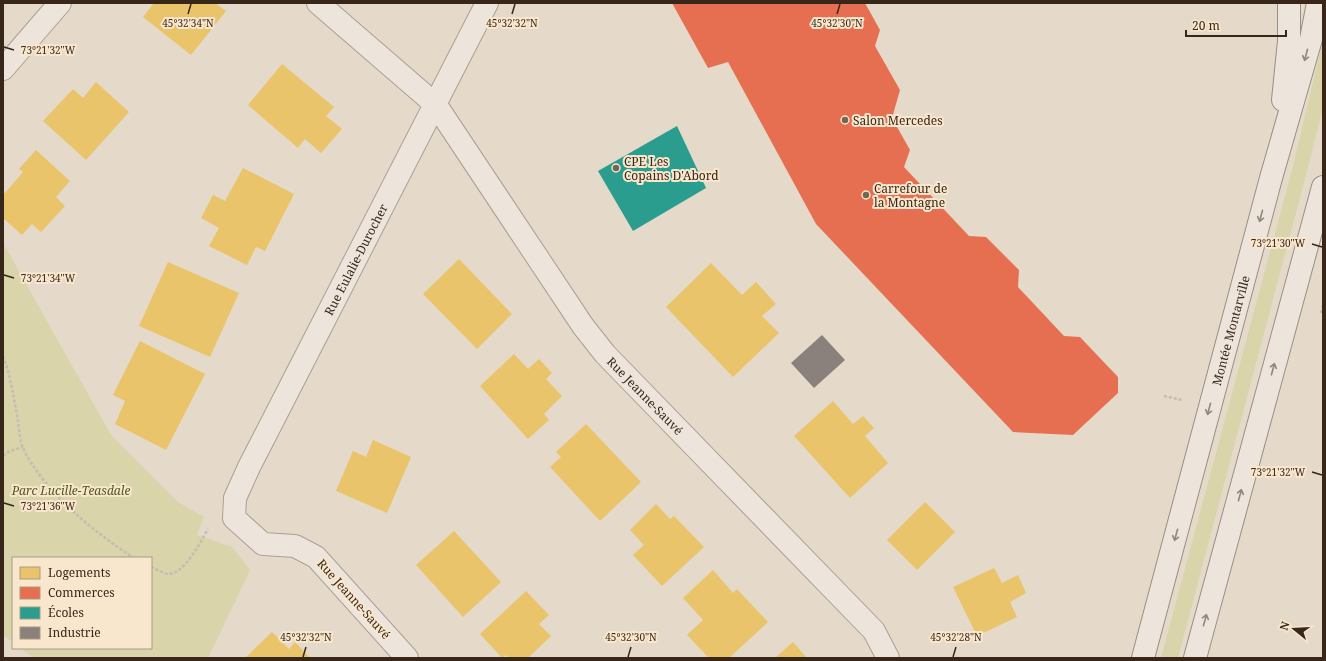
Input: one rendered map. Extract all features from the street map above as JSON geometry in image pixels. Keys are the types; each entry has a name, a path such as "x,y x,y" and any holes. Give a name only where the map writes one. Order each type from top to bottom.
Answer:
{"street":[{"path":"3,69 60,3"},
{"name":"Rue Jeanne-Sauvé","path":"318,3 436,105 583,326 605,354 874,631 888,658"},
{"name":"Rue Eulalie-Durocher","path":"234,518 235,498 249,468 487,3"},
{"path":"1271,178 1285,85 1289,42 1289,3"},
{"name":"Montée Montarville","path":"1143,658 1271,178 1299,81 1318,3"},
{"path":"1195,658 1323,188"},
{"name":"Rue Jeanne-Sauvé","path":"234,518 263,544 295,546 316,557 407,658"}],"path":[{"path":"3,356 8,370 23,447 44,482 86,523 110,543 132,557"},
{"path":"1164,396 1186,401"},
{"path":"3,456 10,451 23,447"},
{"path":"152,567 169,574 179,571 187,562 208,528 234,518"}],"green space":[{"path":"1323,40 1323,108 1310,160 1178,658 1161,658 1293,166"},
{"name":"Parc Lucille-Teasdale","path":"3,243 111,435 178,502 204,517 197,535 232,547 250,570 208,658 34,658 21,649 152,649 152,557 12,557 12,641 3,635"}],"building: Logements":[{"path":"154,3 215,3 226,11 191,55 143,17"},
{"path":"282,64 334,107 326,116 342,129 321,153 305,139 298,148 248,105"},
{"path":"96,82 129,112 86,160 43,121 73,89 83,98"},
{"path":"36,150 70,181 56,197 65,206 41,232 32,224 22,235 3,218 3,191 5,193 23,172 19,169"},
{"path":"243,168 294,194 265,251 256,247 247,265 209,246 219,228 201,218 213,195 225,201"},
{"path":"459,259 512,314 477,349 423,294"},
{"path":"168,262 239,293 210,357 139,326"},
{"path":"711,263 742,295 756,282 776,304 762,316 779,333 733,377 666,307"},
{"path":"140,341 205,374 166,450 115,424 125,401 113,395"},
{"path":"514,354 528,369 539,359 552,373 546,379 562,396 544,414 549,420 528,439 480,386"},
{"path":"833,401 853,424 863,416 874,428 865,436 888,463 850,498 794,436"},
{"path":"586,424 641,482 600,521 550,467 561,457 556,452"},
{"path":"373,440 411,457 387,513 336,491 353,451 366,457"},
{"path":"925,502 955,532 917,570 887,540"},
{"path":"656,504 670,519 674,516 704,547 662,586 633,555 644,545 630,530"},
{"path":"454,531 501,582 463,617 416,565"},
{"path":"994,568 1002,583 1018,575 1026,593 1010,602 1017,617 977,636 953,587"},
{"path":"713,570 733,593 737,589 768,622 729,658 709,658 687,635 703,620 683,598"},
{"path":"526,591 549,615 539,624 551,636 528,658 509,658 506,655 502,658 480,634"},
{"path":"272,632 289,649 295,642 310,658 245,658"},
{"path":"793,642 807,658 775,658"}],"building: Commerces":[{"name":"Carrefour de la Montagne","path":"672,3 865,3 880,30 875,46 900,90 892,118 910,150 904,167 969,236 986,237 1019,270 1018,287 1064,336 1080,337 1118,377 1118,393 1073,435 1013,432 816,224 728,62 708,68"}],"building: Écoles":[{"path":"677,126 706,188 633,231 598,171"}],"building: Industrie":[{"path":"822,335 845,360 814,388 791,363"}],"place":[{"name":"Salon Mercedes","path":"845,120"},
{"name":"CPE Les Copains D'Abord","path":"616,168"},
{"name":"Carrefour de la Montagne","path":"866,195"}]}
